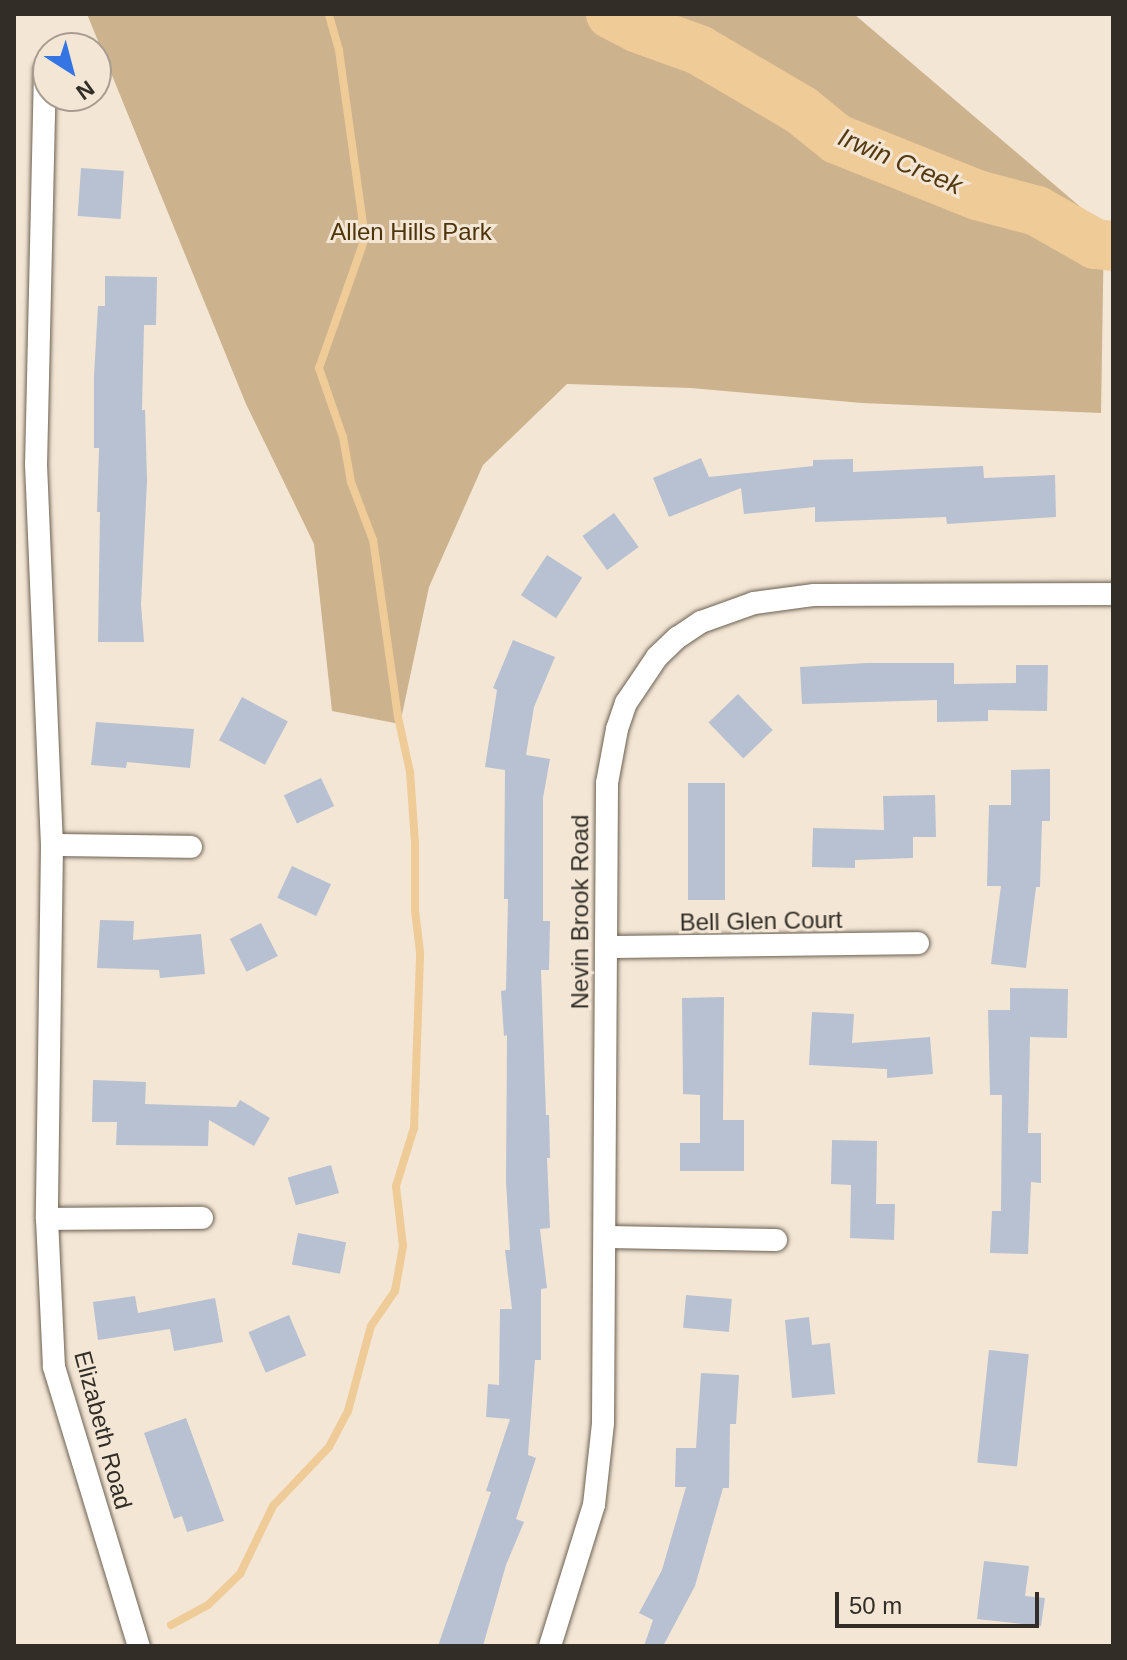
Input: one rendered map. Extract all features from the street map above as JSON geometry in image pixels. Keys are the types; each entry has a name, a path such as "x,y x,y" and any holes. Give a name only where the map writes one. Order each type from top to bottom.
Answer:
{"street":[{"name":"Elizabeth Road","path":"44,112 36,464 52,845 47,1219 54,1367 139,1646"},
{"name":"Nevin Brook Road","path":"550,1646 594,1505 603,1423 607,783 611,755 626,703 657,657 677,638 726,610 784,597 999,592 1113,594"},
{"path":"52,845 191,847"},
{"name":"Bell Glen Court","path":"606,947 918,943"},
{"path":"47,1219 202,1218"},
{"path":"605,1237 776,1240"}],"green space":[{"name":"Allen Hills Park","path":"87,14 854,14 1104,227 1101,413 862,403 691,388 567,384 483,465 429,587 400,724 332,711 314,544 246,404 112,75 112,32 94,32"}],"building":[{"path":"81,168 124,171 121,219 78,216"},
{"path":"105,276 157,277 156,325 144,325 142,410 145,410 147,481 141,605 144,642 98,642 100,512 97,512 99,448 94,448 94,376 98,306 105,306"},
{"path":"701,458 709,477 813,466 813,460 853,459 853,472 983,466 984,478 1055,475 1056,517 947,524 946,517 815,522 815,507 744,514 741,488 669,517 653,478"},
{"path":"614,513 639,547 607,570 582,536"},
{"path":"547,555 582,578 556,618 521,595"},
{"path":"513,640 555,657 534,707 526,755 550,759 543,798 543,921 550,921 549,970 541,970 546,1115 549,1115 550,1228 540,1229 547,1288 541,1289 541,1360 535,1360 528,1455 536,1458 516,1519 524,1522 506,1565 483,1646 438,1646 491,1492 486,1491 510,1419 486,1417 488,1384 499,1385 500,1309 512,1309 505,1250 510,1250 506,1181 507,1035 504,1036 501,991 506,990 508,899 504,899 505,770 485,767 497,690 493,688"},
{"path":"954,663 954,684 1016,683 1016,665 1048,665 1047,711 988,710 988,721 937,722 937,700 802,704 800,667"},
{"path":"738,694 773,730 743,758 709,722"},
{"path":"242,697 288,721 265,765 219,740"},
{"path":"96,722 194,729 190,768 127,762 126,768 91,765"},
{"path":"1050,769 1050,821 1042,821 1040,887 1036,887 1026,968 991,964 1001,886 987,886 989,805 1011,805 1011,770"},
{"path":"321,778 334,806 297,823 284,795"},
{"path":"688,783 725,783 725,900 688,900"},
{"path":"935,795 936,837 913,837 913,858 855,860 855,868 812,867 813,828 884,830 883,796"},
{"path":"292,866 331,884 316,916 277,898"},
{"path":"100,920 134,921 133,940 201,934 205,974 160,978 159,970 97,968"},
{"path":"261,923 278,956 247,972 230,939"},
{"path":"1010,988 1068,989 1067,1038 1030,1037 1028,1133 1041,1133 1041,1183 1031,1182 1028,1254 990,1253 992,1211 1001,1211 1002,1095 990,1095 988,1010 1010,1010"},
{"path":"724,997 723,1120 744,1120 744,1171 680,1171 680,1143 700,1143 700,1095 683,1094 682,998"},
{"path":"812,1012 854,1014 852,1043 930,1037 933,1074 887,1078 887,1069 809,1065"},
{"path":"93,1080 146,1082 145,1104 236,1107 240,1100 270,1118 254,1146 209,1120 208,1146 116,1145 117,1122 92,1122"},
{"path":"832,1140 877,1141 876,1204 895,1204 894,1240 850,1238 851,1185 831,1184"},
{"path":"331,1165 339,1193 296,1205 288,1177"},
{"path":"298,1233 346,1242 340,1274 292,1264"},
{"path":"686,1295 732,1299 729,1332 683,1328"},
{"path":"135,1296 138,1313 215,1298 223,1342 174,1351 170,1329 98,1340 93,1302"},
{"path":"289,1315 306,1356 266,1373 248,1332"},
{"path":"809,1317 812,1345 830,1343 835,1394 792,1398 785,1320"},
{"path":"989,1350 1029,1354 1017,1467 977,1462"},
{"path":"701,1373 739,1375 736,1424 730,1424 729,1488 723,1488 695,1586 663,1646 644,1646 653,1620 639,1613 662,1570 686,1487 675,1487 676,1448 696,1448"},
{"path":"186,1418 224,1521 187,1532 182,1516 174,1519 144,1433"},
{"path":"984,1561 1029,1566 1025,1596 1045,1598 1041,1626 977,1619"}],"waterway":[{"path":"171,1625 208,1605 240,1574 273,1506 329,1447 348,1411 371,1326 395,1291 403,1246 396,1186 414,1128 420,952 415,910 415,843 410,772 398,717 373,540 351,482 343,437 319,368 365,238 339,50 329,14"},
{"name":"Irwin Creek","path":"611,14 638,28 699,50 801,110 837,139 977,195 1037,211 1095,244 1113,246"}]}
